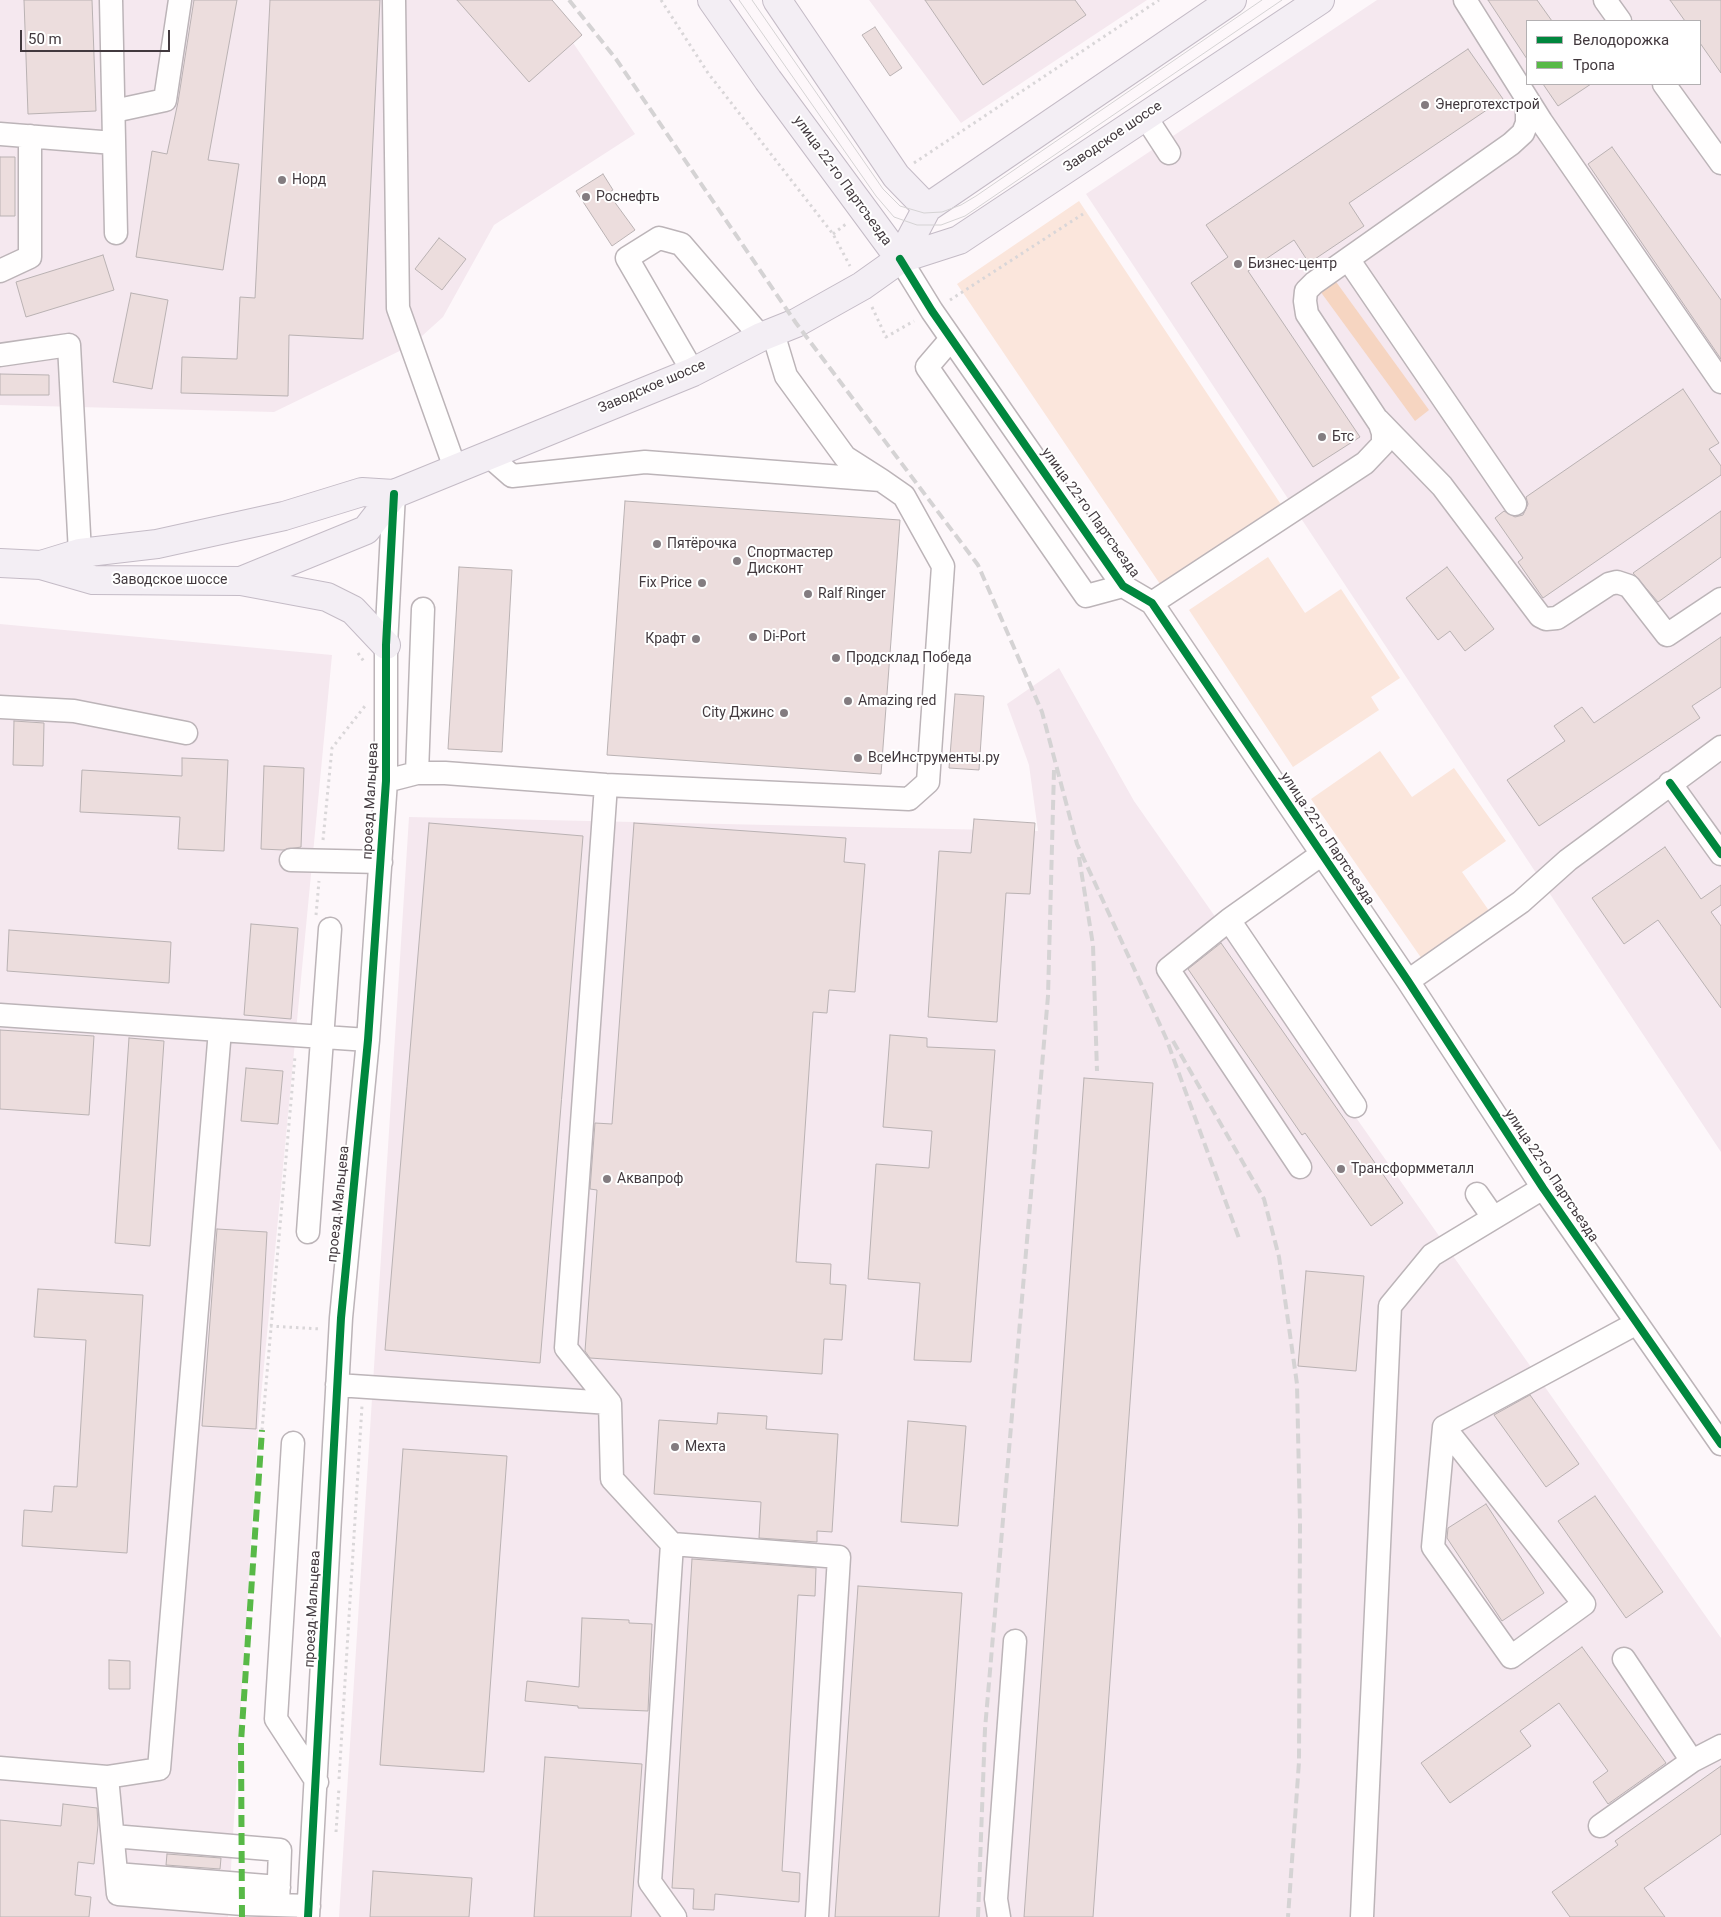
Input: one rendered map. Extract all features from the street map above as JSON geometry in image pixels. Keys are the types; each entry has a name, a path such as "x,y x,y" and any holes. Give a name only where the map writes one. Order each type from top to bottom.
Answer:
{"main road":[{"name":"улица 22-го Партсъезда","path":"712,0 768,80 900,259"},
{"path":"777,0 896,176 927,208"},
{"name":"Заводское шоссе","path":"900,259 927,208 1232,0"},
{"name":"Заводское шоссе","path":"41,565 80,553 176,540 284,516 362,492 394,494 693,372 796,322 862,286 900,259 958,240 1320,0"},
{"name":"Заводское шоссе","path":"0,563 41,565 93,580 241,581 366,530 394,494"},
{"path":"241,581 327,597 353,610 386,645"}],"street":[{"path":"111,0 116,233"},
{"path":"114,111 165,100 180,0"},
{"path":"394,0 398,308 454,468"},
{"path":"1465,0 1553,138 1721,382"},
{"path":"1605,0 1619,20"},
{"path":"1665,85 1721,163"},
{"path":"1527,99 1527,123 1523,133 1511,144 1314,283 1306,291 1307,314 1377,419 1442,486 1540,616 1546,619 1557,618 1610,584 1618,582 1629,586 1667,635 1721,598"},
{"path":"1145,116 1169,153"},
{"path":"1523,133 1540,132 1553,138"},
{"path":"0,134 114,143"},
{"path":"0,271 30,257 30,136"},
{"path":"386,781 417,773 606,785 909,799 928,782 943,566 904,496 845,457 786,376 767,335 681,244 659,238 627,258 693,372"},
{"name":"улица 22-го Партсъезда","path":"900,259 932,311 1123,586 1152,603 1408,981 1543,1188 1721,1444"},
{"path":"1348,259 1515,504"},
{"path":"952,338 927,367 944,392 1086,596 1123,586"},
{"path":"0,355 69,345 80,553"},
{"path":"1152,603 1365,463 1382,444 1383,433 1377,419"},
{"path":"488,455 512,476 645,462 881,480"},
{"name":"проезд Мальцева","path":"308,1912 317,1782 341,1318 368,1040 386,781 386,645 394,494"},
{"path":"417,773 423,609"},
{"path":"0,707 74,711 186,733"},
{"path":"1408,981 1521,902 1568,860 1721,747"},
{"path":"1670,783 1721,854"},
{"path":"606,785 566,1348 610,1404 612,1478 672,1544 839,1556 817,1917"},
{"path":"1300,1167 1168,969 1228,920 1322,854"},
{"path":"290,860 381,862"},
{"path":"1228,920 1356,1106"},
{"path":"308,1232 314,1036 330,928"},
{"path":"0,1015 368,1040"},
{"path":"0,1768 107,1777 159,1769 220,1030"},
{"path":"1362,1917 1390,1306 1432,1255 1543,1188"},
{"path":"1477,1194 1493,1217"},
{"path":"1444,1427 1637,1323"},
{"path":"337,1386 610,1404"},
{"path":"1444,1427 1584,1604 1511,1657 1433,1546 1444,1427"},
{"path":"292,1443 276,1719 317,1782"},
{"path":"672,1544 650,1882 675,1917"},
{"path":"999,1917 996,1899 1015,1641"},
{"path":"1624,1659 1692,1761"},
{"path":"1600,1826 1692,1761 1721,1746"},
{"path":"107,1777 118,1894 279,1896 308,1912"},
{"path":"113,1836 280,1850 279,1896"}],"path":[{"path":"661,0 708,73 833,234 862,286 886,337 932,311 1083,214"},
{"path":"922,158 1158,0"},
{"path":"262,1430 295,1052 314,1036"},
{"path":"270,1326 322,1329"},
{"path":"336,1838 363,1387"}],"shaded area":[{"name":"Норд","path":"0,0 544,0 635,134 494,225 443,317 412,345 274,412 0,405"},
{"path":"869,0 1147,0 961,123"},
{"path":"1377,0 1721,0 1721,1152 1086,194"},
{"path":"1079,201 1282,506 1160,584 957,284"},
{"path":"1334,279 1429,410 1415,421 1320,291"},
{"path":"1268,557 1305,613 1341,589 1400,678 1371,697 1379,710 1293,767 1189,610"},
{"path":"0,624 332,655 258,1428 228,1917 0,1917"},
{"path":"1059,668 1134,801 1721,1638 1721,1917 339,1917 409,817 1038,831 1029,765 1007,704"},
{"path":"1380,751 1412,797 1454,768 1506,841 1462,872 1492,915 1424,962 1311,799"}],"building":[{"path":"24,0 92,0 96,111 28,114"},
{"path":"194,0 237,0 208,160 239,164 223,270 136,257 152,151 167,154 178,102"},
{"name":"Норд","path":"270,0 380,0 363,339 289,335 288,396 181,393 182,357 237,359 240,297 255,298"},
{"path":"457,0 552,0 582,35 529,82"},
{"path":"925,0 1075,0 1086,15 983,85"},
{"path":"1488,0 1537,0 1551,20 1526,20 1526,57"},
{"path":"1670,0 1721,0 1721,73 1701,44 1701,20 1684,20"},
{"path":"875,27 902,68 890,76 862,35"},
{"name":"Бизнес-центр","path":"1468,49 1503,99 1349,203 1364,226 1309,263 1294,240 1248,271 1360,437 1313,467 1191,283 1228,257 1206,225"},
{"path":"1544,85 1590,85 1558,106"},
{"path":"1612,147 1721,300 1721,359 1588,164"},
{"path":"0,157 15,157 15,216 0,216"},
{"path":"603,174 613,190 608,193 635,230 612,246 576,191"},
{"path":"439,238 466,259 442,290 415,269"},
{"path":"103,255 114,290 26,317 16,282"},
{"path":"131,293 168,300 152,389 113,382"},
{"path":"0,374 49,375 49,395 0,395"},
{"path":"1683,389 1719,443 1709,449 1721,466 1721,475 1543,598 1518,562 1523,558 1495,518 1504,511 1515,517 1523,515 1528,504 1526,497"},
{"name":"Di-Port","path":"625,501 900,520 881,774 607,755"},
{"path":"1721,511 1721,557 1658,602 1633,573"},
{"path":"459,567 512,570 502,752 448,749"},
{"path":"1447,567 1494,629 1465,651 1450,631 1438,640 1406,598"},
{"path":"1721,637 1721,687 1692,706 1700,718 1539,826 1507,780 1565,741 1554,726 1582,707 1594,723"},
{"path":"955,694 984,696 979,770 949,768"},
{"path":"14,721 44,723 43,766 13,765"},
{"path":"182,758 228,760 224,851 178,849 180,817 80,812 82,770 182,776"},
{"path":"264,766 304,768 301,847 283,850 261,849"},
{"path":"974,819 1035,823 1030,894 1006,893 997,1022 928,1017 939,851 971,853"},
{"path":"429,823 583,836 540,1363 385,1350"},
{"path":"634,823 846,838 844,862 865,864 855,992 829,990 827,1013 813,1012 796,1262 831,1264 830,1284 846,1285 842,1340 824,1339 822,1374 590,1358 585,1351 597,1190 590,1189 595,1123 612,1124"},
{"path":"1665,847 1701,899 1721,885 1721,905 1711,912 1721,926 1721,1008 1658,920 1624,944 1592,898"},
{"path":"251,924 298,928 291,1019 244,1015"},
{"path":"9,930 171,942 169,983 7,971"},
{"path":"1221,943 1403,1203 1371,1226 1305,1133 1302,1135 1188,969"},
{"path":"0,1030 94,1036 89,1115 0,1109"},
{"path":"890,1035 927,1038 927,1047 995,1050 971,1362 914,1360 920,1283 868,1279 876,1164 929,1168 932,1131 883,1127"},
{"path":"129,1038 164,1041 150,1246 115,1243"},
{"path":"246,1068 283,1071 278,1124 241,1121"},
{"path":"1084,1078 1153,1083 1093,1917 1024,1917"},
{"path":"217,1229 267,1232 256,1429 202,1426"},
{"path":"1306,1271 1364,1276 1356,1371 1298,1366"},
{"path":"38,1289 143,1295 127,1553 22,1546 24,1510 52,1512 54,1486 77,1487 86,1340 34,1337"},
{"path":"1530,1395 1579,1464 1546,1487 1494,1415"},
{"path":"718,1413 767,1416 766,1429 838,1434 832,1532 817,1531 817,1542 759,1538 761,1502 654,1494 659,1420 717,1424"},
{"path":"908,1421 966,1426 958,1526 901,1522"},
{"path":"403,1449 507,1456 484,1772 380,1765"},
{"path":"1595,1496 1663,1592 1626,1618 1558,1521"},
{"path":"1486,1504 1544,1593 1502,1621 1447,1538 1448,1528"},
{"path":"692,1559 816,1568 815,1596 798,1595 782,1871 800,1873 799,1902 715,1894 714,1910 693,1909 694,1889 672,1888"},
{"path":"858,1586 962,1593 939,1917 835,1917"},
{"path":"582,1618 629,1620 629,1623 652,1624 648,1711 578,1708 578,1706 525,1701 527,1681 579,1687"},
{"path":"1582,1647 1666,1763 1608,1804 1593,1782 1608,1771 1559,1703 1520,1731 1531,1746 1450,1803 1421,1763"},
{"path":"109,1660 130,1661 130,1689 109,1689"},
{"path":"545,1757 642,1764 631,1917 534,1917"},
{"path":"1721,1766 1721,1834 1644,1888 1665,1917 1570,1917 1552,1892 1618,1845 1615,1841"},
{"path":"63,1804 97,1808 98,1825 94,1864 78,1862 75,1895 91,1897 89,1917 0,1917 0,1820 61,1826"},
{"path":"167,1854 221,1858 220,1869 166,1865"},
{"path":"373,1871 472,1878 469,1917 370,1917"}],"tram line":[{"path":"739,0 876,196 894,217 917,225 941,225 965,216 1282,0"},
{"path":"752,0 883,189 900,206 924,213 942,212 961,205 976,196 1262,0"}],"railway":[{"path":"569,0 616,59 796,323 978,565 1042,712 1077,844 1166,1038 1240,1241"},
{"path":"978,1917 985,1729 1048,996 1054,770"},
{"path":"1079,857 1093,945 1097,1071"},
{"path":"1173,1041 1264,1199 1279,1257 1297,1384 1300,1523 1299,1762 1288,1917"}],"marked path":[{"path":"242,1917 241,1742 262,1430"}],"cycle path":[{"path":"900,259 932,311 1123,586 1152,603 1408,981 1543,1188 1721,1444"},
{"path":"308,1917 341,1318 368,1040 386,781 386,645 394,494"},
{"path":"1670,783 1721,854"}],"place":[{"name":"Энерготехстрой","path":"1425,105"},
{"name":"Норд","path":"282,180"},
{"name":"Роснефть","path":"586,197"},
{"name":"Бизнес-центр","path":"1238,264"},
{"name":"Бтс","path":"1322,437"},
{"name":"Пятёрочка","path":"657,544"},
{"name":"Спортмастер Дисконт","path":"737,561"},
{"name":"Fix Price","path":"702,583"},
{"name":"Ralf Ringer","path":"808,594"},
{"name":"Di-Port","path":"753,637"},
{"name":"Крафт","path":"696,639"},
{"name":"Продсклад Победа","path":"836,658"},
{"name":"Amazing red","path":"848,701"},
{"name":"City Джинс","path":"784,713"},
{"name":"ВсеИнструменты.ру","path":"858,758"},
{"name":"Трансформметалл","path":"1341,1169"},
{"name":"Аквапроф","path":"607,1179"},
{"name":"Мехта","path":"675,1447"}]}
